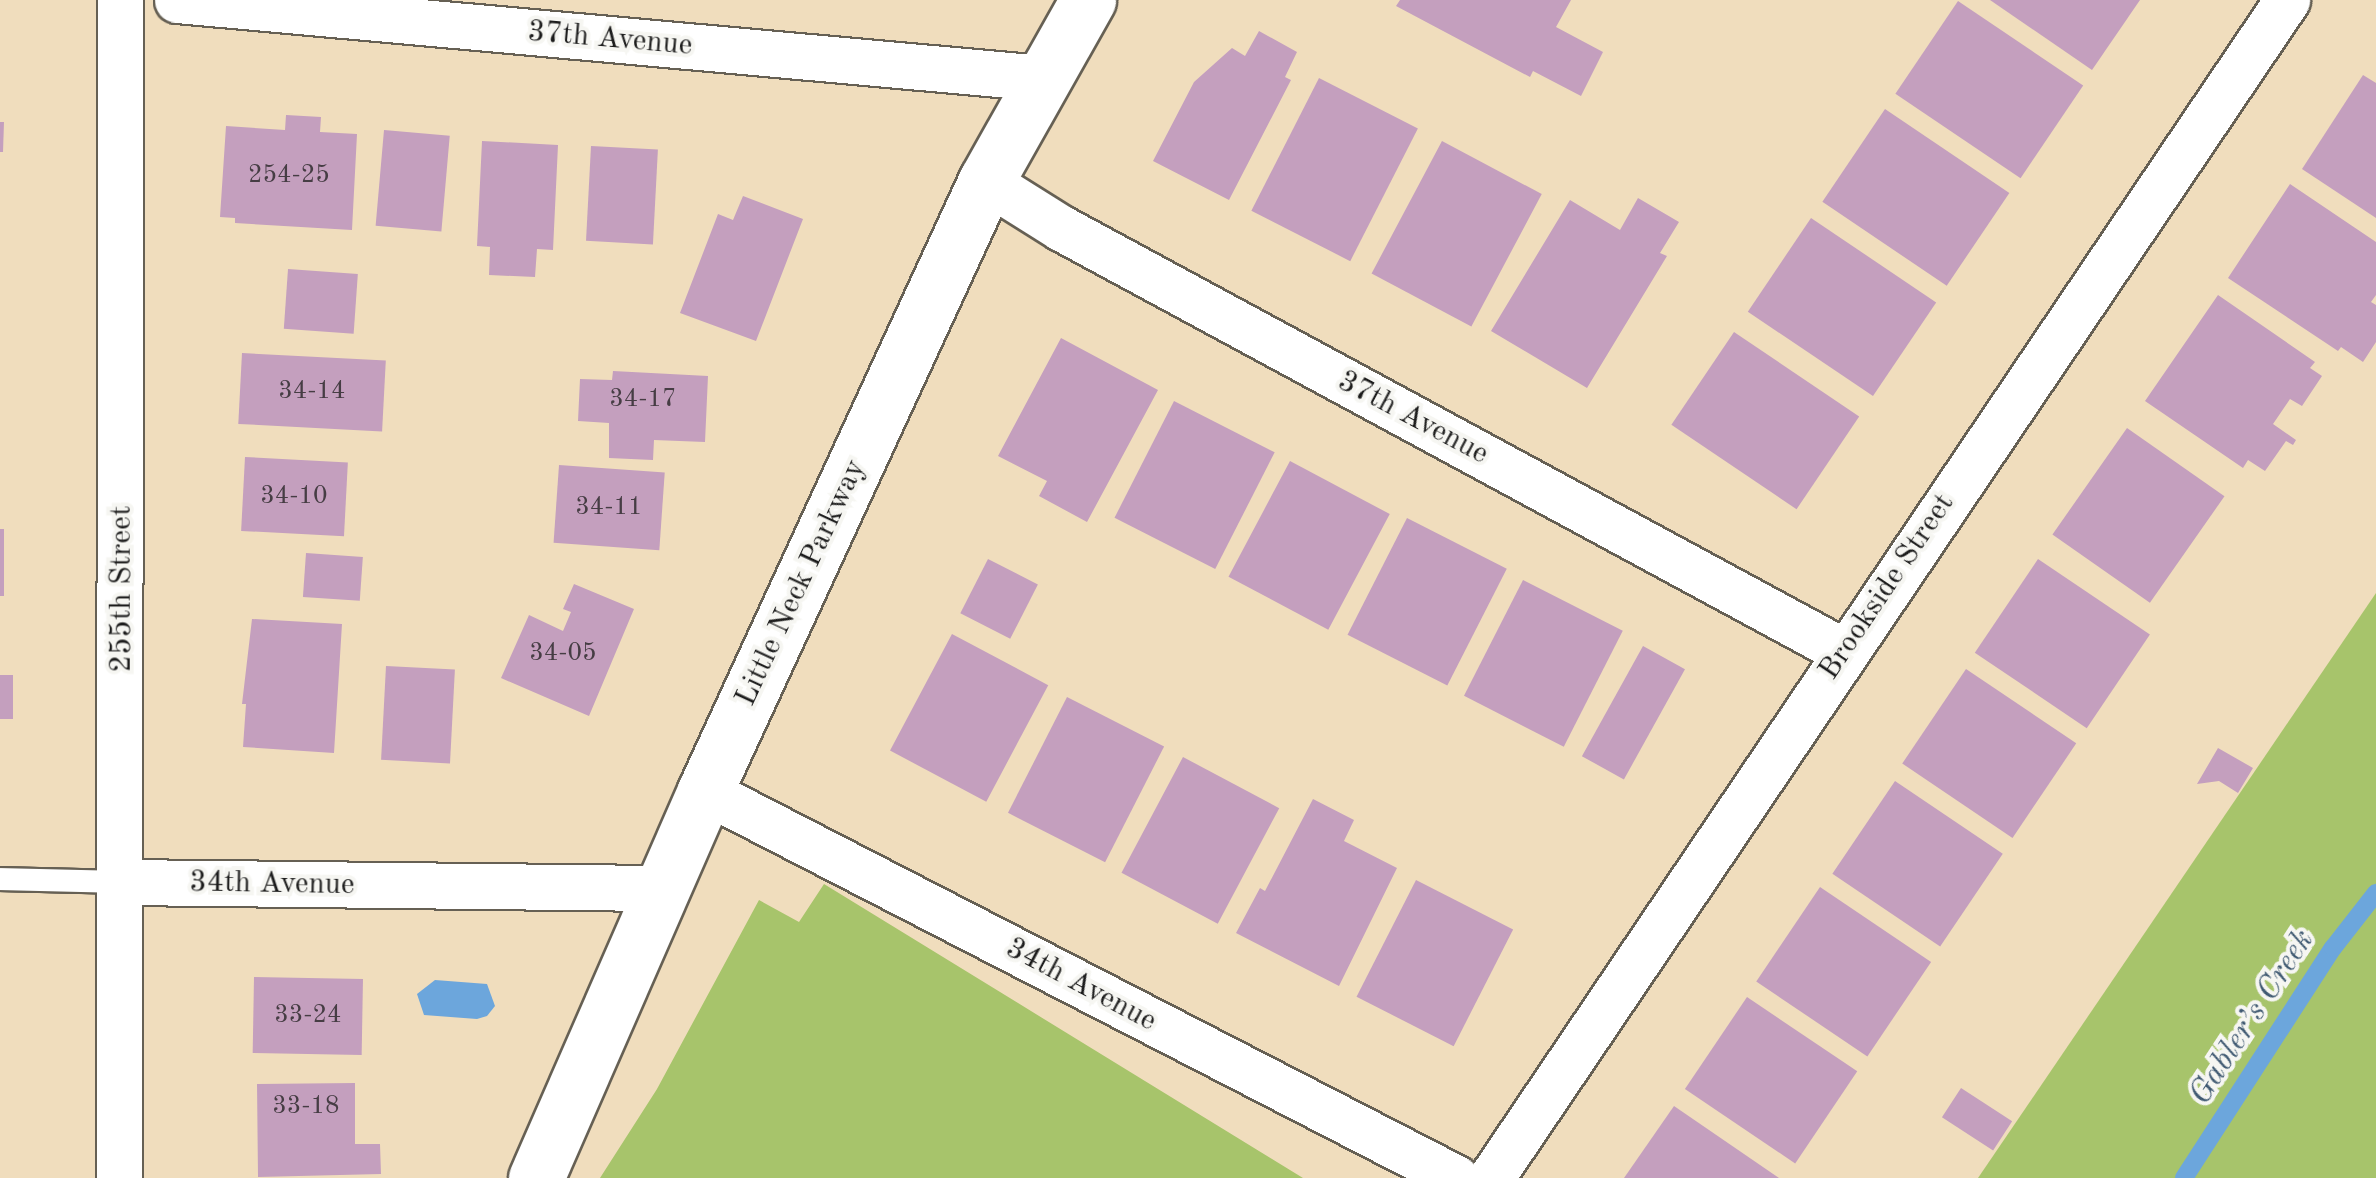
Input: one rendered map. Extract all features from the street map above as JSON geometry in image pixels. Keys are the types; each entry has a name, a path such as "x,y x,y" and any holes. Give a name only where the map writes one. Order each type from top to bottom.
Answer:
{"street":[{"name":"255th Street","path":"119,1178 120,0"},
{"name":"37th Avenue","path":"177,0 1042,78"},
{"name":"Little Neck Parkway","path":"536,1178 705,791 986,181 1088,0"},
{"name":"Brookside Street","path":"1491,1178 1843,650 2287,0"},
{"name":"37th Avenue","path":"986,181 1061,228 1843,650"},
{"name":"34th Avenue","path":"705,791 1456,1178"},
{"name":"34th Avenue","path":"122,882 663,888"}],"lane":[{"name":"34th Avenue","path":"0,879 122,882"}],"green space":[{"path":"2376,593 2376,1178 1978,1178"},
{"path":"824,884 1303,1178 600,1178 657,1089 759,900 799,922"}],"water":[{"path":"435,980 487,984 495,1006 487,1016 477,1019 424,1015 417,994"}],"building":[{"path":"1400,0 1571,0 1556,27 1603,52 1581,96 1533,71 1530,77 1396,6"},
{"path":"1990,0 2140,0 2092,70"},
{"path":"1958,1 2083,85 2021,178 1895,94"},
{"path":"1259,31 1297,52 1285,77 1291,80 1229,200 1153,161 1194,82 1232,48 1245,56"},
{"path":"2363,75 2376,83 2376,218 2302,169"},
{"path":"1319,78 1418,128 1350,261 1251,211"},
{"path":"1885,109 2009,193 1947,286 1822,202"},
{"path":"286,115 321,117 320,132 357,134 352,230 235,223 235,218 220,217 226,126 285,130"},
{"path":"0,122 4,122 3,152 0,152"},
{"path":"384,130 450,136 441,231 376,226"},
{"path":"482,141 558,145 553,250 537,249 535,277 489,275 490,247 477,246"},
{"path":"1442,141 1542,194 1471,326 1372,273"},
{"path":"591,146 658,150 653,244 586,241"},
{"path":"2290,184 2376,242 2376,295 2371,302 2376,305 2376,342 2363,362 2341,347 2338,351 2228,278"},
{"path":"743,196 803,219 756,341 680,313 718,214 733,220"},
{"path":"1638,198 1679,222 1660,253 1667,256 1587,388 1491,331 1570,200 1620,230"},
{"path":"1811,218 1936,302 1873,396 1748,312"},
{"path":"288,269 358,274 354,334 284,329"},
{"path":"2218,295 2315,362 2310,368 2322,376 2302,406 2290,399 2273,424 2296,440 2293,445 2286,441 2265,471 2248,460 2243,468 2145,401"},
{"path":"1734,332 1859,416 1797,509 1671,425"},
{"path":"1061,338 1158,390 1087,522 1039,496 1047,481 998,456"},
{"path":"242,353 386,361 382,431 238,424"},
{"path":"613,371 708,376 705,442 654,440 653,460 609,458 609,423 578,421 580,379 612,380"},
{"path":"1174,401 1275,452 1215,569 1115,518"},
{"path":"2127,428 2224,496 2150,603 2052,534"},
{"path":"245,457 348,462 344,536 241,531"},
{"path":"1290,461 1390,514 1328,630 1228,577"},
{"path":"559,465 665,472 659,550 554,543"},
{"path":"1407,518 1507,569 1447,686 1348,635"},
{"path":"0,529 4,529 4,596 0,596"},
{"path":"306,553 363,557 360,601 303,597"},
{"path":"988,559 1038,584 1010,639 960,613"},
{"path":"2038,559 2150,634 2087,728 1975,653"},
{"path":"1523,580 1623,631 1564,747 1464,696"},
{"path":"574,584 634,609 589,716 501,678 529,615 563,631 571,612 563,609"},
{"path":"252,619 342,624 334,753 243,747 246,704 242,704"},
{"path":"952,634 1048,685 986,802 890,751"},
{"path":"1643,646 1685,669 1624,779 1582,756"},
{"path":"386,666 455,670 450,763 381,760"},
{"path":"1966,669 2076,743 2013,838 1902,764"},
{"path":"0,675 13,675 13,719 0,719"},
{"path":"1067,697 1164,746 1105,862 1008,813"},
{"path":"2218,748 2253,768 2238,793 2219,781 2197,784"},
{"path":"1183,757 1279,808 1218,924 1121,873"},
{"path":"1895,781 2003,854 1940,947 1832,874"},
{"path":"1313,799 1354,820 1344,841 1397,868 1339,986 1236,933 1260,888 1265,891"},
{"path":"1416,880 1513,929 1454,1046 1357,997"},
{"path":"1820,887 1931,962 1867,1056 1756,982"},
{"path":"254,977 363,979 362,1055 253,1053"},
{"path":"1747,997 1857,1071 1795,1163 1685,1089"},
{"path":"355,1083 355,1144 380,1144 381,1174 258,1177 257,1084"},
{"path":"1961,1088 2012,1121 1993,1151 1942,1117"},
{"path":"1674,1106 1779,1178 1624,1178"}],"waterway":[{"name":"Gabler’s Creek","path":"2184,1178 2333,948 2376,893"}]}
